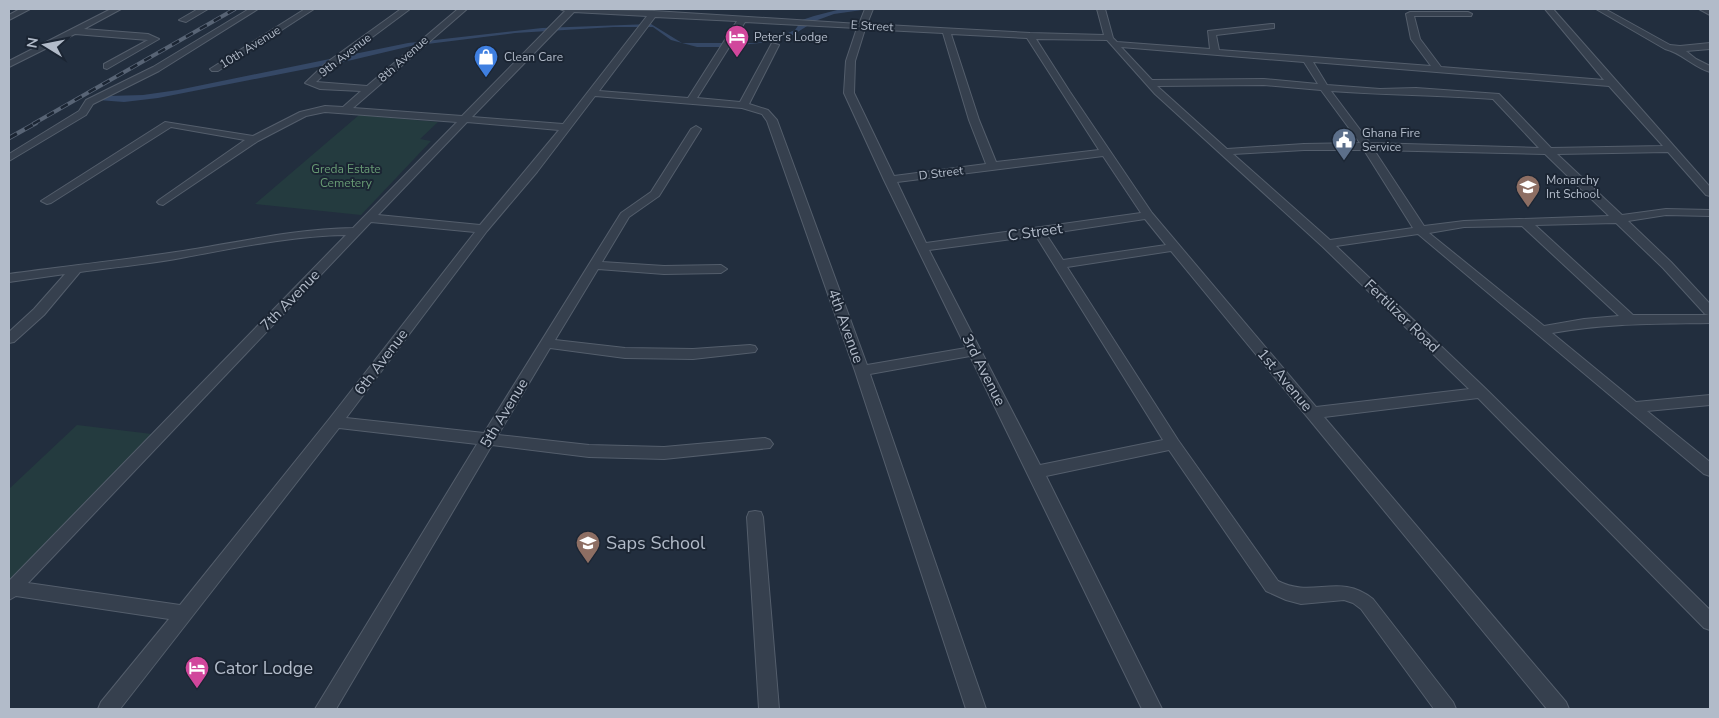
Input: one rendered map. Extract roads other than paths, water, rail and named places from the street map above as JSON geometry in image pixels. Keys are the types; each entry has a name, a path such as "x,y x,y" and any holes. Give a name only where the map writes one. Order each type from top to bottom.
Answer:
{"street":[{"path":"9,18 26,9"},
{"path":"9,56 104,9"},
{"path":"9,64 117,9"},
{"path":"183,20 204,9"},
{"path":"9,158 83,113 89,102 156,69 254,9"},
{"name":"10th Avenue","path":"215,69 310,9"},
{"name":"9th Avenue","path":"370,89 320,86 310,83 329,65 406,9"},
{"name":"8th Avenue","path":"345,110 463,9"},
{"name":"E Street","path":"564,9 1111,41 1215,52 1612,83"},
{"name":"7th Avenue","path":"10,590 464,118 572,9"},
{"name":"3rd Avenue","path":"869,9 851,60 848,80 850,93 889,180 1036,472 1152,709"},
{"name":"Fertilizer Road","path":"1101,9 1111,41 1149,83 1223,152 1327,244 1481,393 1710,622"},
{"path":"1549,9 1710,193"},
{"path":"1600,9 1668,47 1710,46"},
{"path":"1703,9 1710,13"},
{"name":"6th Avenue","path":"108,709 335,422 483,228 532,170 654,13"},
{"path":"1439,70 1415,38 1410,14 1468,14"},
{"path":"690,100 743,19"},
{"path":"1215,52 1211,34 1271,26"},
{"path":"946,30 974,120 992,166"},
{"path":"74,31 148,36 155,39 106,66"},
{"name":"1st Avenue","path":"1030,36 1148,215 1559,709"},
{"path":"743,105 775,45"},
{"path":"1677,48 1693,61 1710,69"},
{"path":"1307,59 1336,106 1367,146 1420,230 1710,470"},
{"path":"1149,83 1264,82 1380,92 1493,95 1499,98 1548,151 1621,219 1710,311"},
{"name":"4th Avenue","path":"592,93 743,105 765,112 772,120 862,371 976,709"},
{"path":"163,202 254,139 314,110 345,110 464,118 565,127"},
{"path":"47,201 169,124 254,139"},
{"name":"5th Avenue","path":"325,709 625,215 649,200 654,194 696,129"},
{"path":"1223,152 1274,148 1367,146 1548,151 1670,149"},
{"name":"D Street","path":"889,180 1106,152"},
{"path":"1327,244 1464,224 1621,219 1666,212 1710,213"},
{"name":"C Street","path":"922,247 1039,232 1148,215"},
{"path":"369,218 483,228"},
{"path":"1524,221 1630,319"},
{"path":"9,278 184,254 250,240 314,232 356,231"},
{"path":"1039,232 1173,444 1272,586 1287,594 1300,596 1349,592 1358,595 1367,604 1446,709"},
{"path":"1061,264 1174,247"},
{"path":"594,265 664,270 721,269"},
{"path":"9,339 39,312 76,269"},
{"path":"1542,331 1584,323 1630,319 1710,319"},
{"path":"546,343 625,353 693,354 750,349"},
{"path":"862,371 974,351"},
{"path":"1312,414 1481,393"},
{"path":"1635,407 1710,400"},
{"path":"335,422 589,450 664,453 765,444"},
{"path":"1036,472 1173,444"},
{"path":"755,517 769,709"},
{"path":"10,590 184,613"}],"water":[{"path":"841,9 926,9 862,10 834,14 815,21 793,35 760,43 722,47 697,47 682,43 756,43 771,40 795,30 802,20"},
{"path":"651,24 682,43 671,40 653,27 614,27 515,33 411,46 352,60 158,98 124,102 98,100 108,96 143,95 178,90 408,43 542,28"}],"railway":[{"path":"33,124 235,9"},
{"path":"9,138 36,123"}],"place":[{"name":"Peter's Lodge","path":"737,58"},
{"name":"Clean Care","path":"486,78"},
{"name":"Ghana Fire Service","path":"1344,161"},
{"name":"Monarchy Int School","path":"1528,208"},
{"name":"Saps School","path":"588,564"},
{"name":"Cator Lodge","path":"197,689"}],"park label":[{"name":"Greda Estate Cemetery","path":"346,176"}]}
